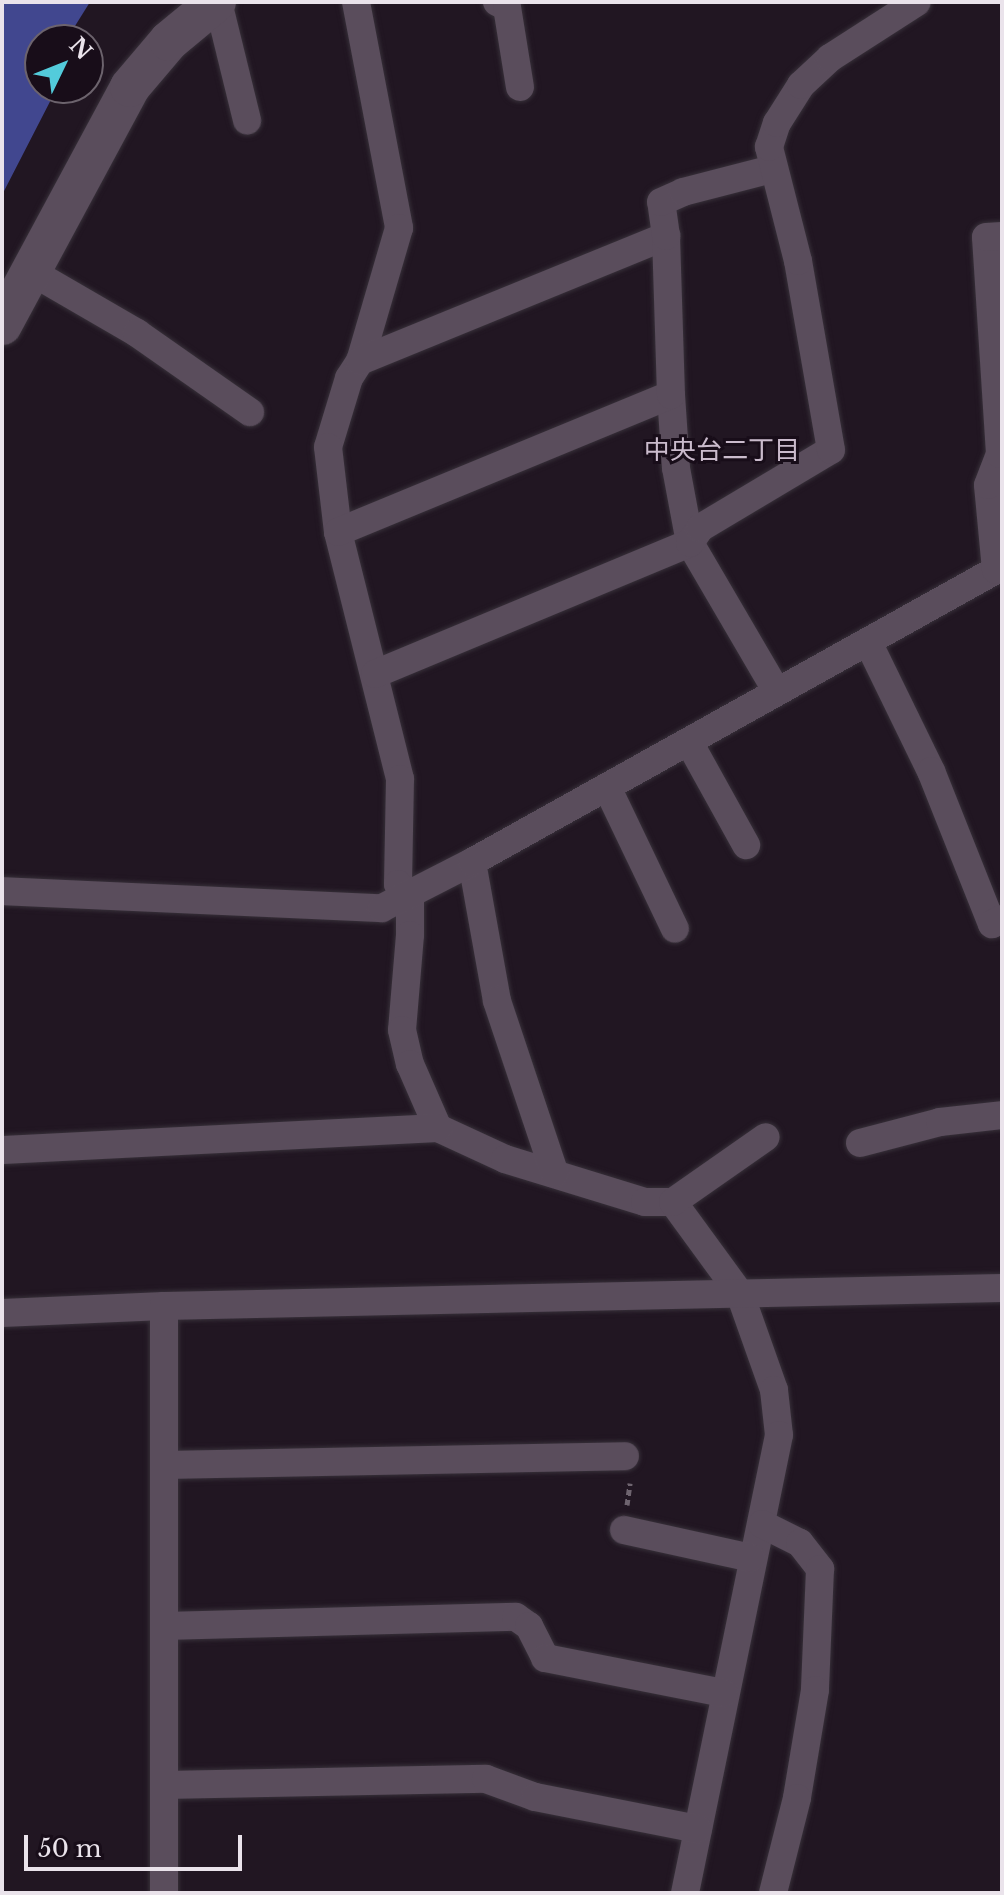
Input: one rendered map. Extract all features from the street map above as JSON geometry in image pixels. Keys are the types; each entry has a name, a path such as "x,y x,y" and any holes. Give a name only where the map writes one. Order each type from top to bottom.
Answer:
{"street":[{"path":"2,325 117,107 167,21 217,2 247,120"},
{"path":"356,2 399,228 360,361 349,378 328,447 338,532 400,779 398,884 410,896 402,1030 410,1064 438,1128"},
{"path":"497,2 507,7 520,87"},
{"path":"375,674 690,543 700,528 831,450 798,261 772,169 769,147 777,123 801,85 830,58 917,2"},
{"path":"772,169 683,192 661,202 666,236 676,468 690,543 776,690"},
{"path":"360,361 666,236"},
{"path":"2,891 382,908 472,862 996,570 988,485 1001,454 986,237 1002,236"},
{"path":"30,271 137,333 250,412"},
{"path":"338,532 671,395"},
{"path":"868,642 931,771 992,924 1002,919"},
{"path":"689,742 746,845"},
{"path":"607,787 675,929"},
{"path":"472,862 497,1001 555,1174"},
{"path":"860,1143 940,1122 1002,1115"},
{"path":"2,1150 438,1128 505,1159 645,1202 673,1202 766,1137"},
{"path":"673,1202 740,1294 774,1390 779,1435 762,1524 751,1558 685,1893"},
{"path":"2,1313 164,1306 1002,1288"},
{"path":"164,1306 164,1893"},
{"path":"165,1465 625,1456"},
{"path":"762,1524 800,1543 820,1569 815,1690 797,1798 773,1893"},
{"path":"624,1530 751,1558"},
{"path":"164,1626 516,1617 529,1626 545,1658 724,1693"},
{"path":"164,1785 486,1779 535,1797 698,1829"}],"path":[{"path":"624,1530 630,1494 625,1456"}],"shaded area":[{"path":"2,2 90,2 76,24 24,24 24,104 49,104 2,195"}],"district":[{"name":"中央台二丁目","path":"722,451"}]}
